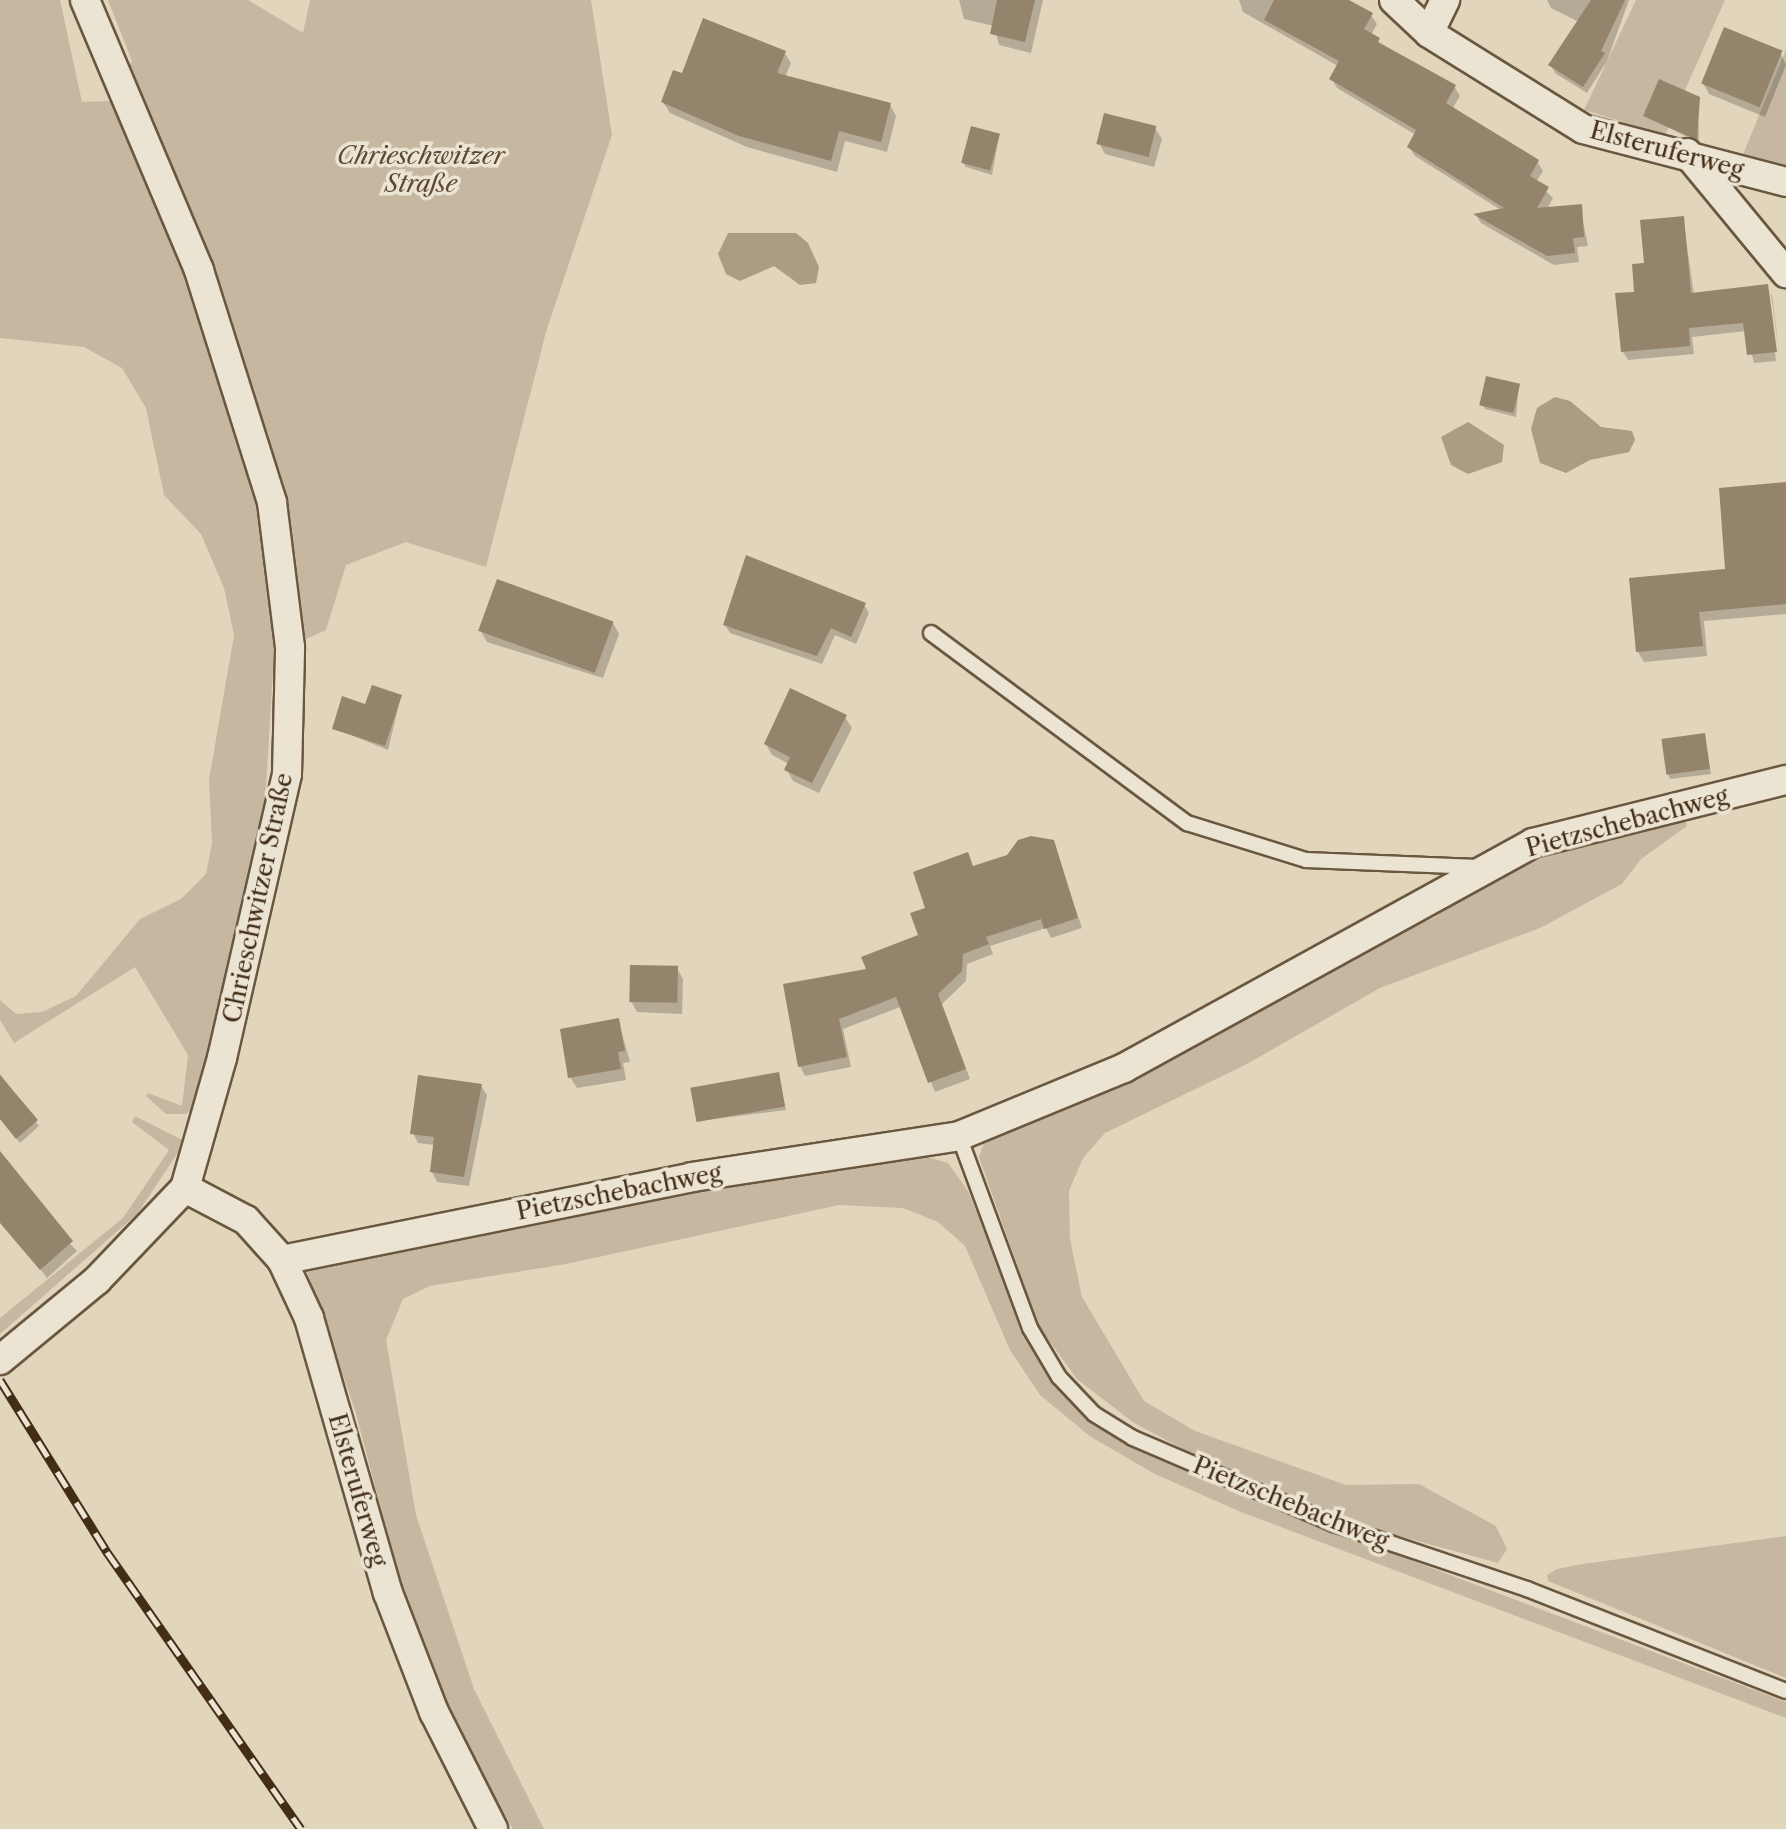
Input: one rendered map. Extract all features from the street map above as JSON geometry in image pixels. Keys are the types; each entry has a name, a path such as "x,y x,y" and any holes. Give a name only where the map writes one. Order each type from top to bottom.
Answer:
{"street":[{"name":"Chrieschwitzer Straße","path":"0,1360 97,1280 185,1188 222,1058 287,774 290,647 272,502 199,270 85,0"},
{"name":"Elsteruferweg","path":"1394,0 1429,33 1583,129 1687,153 1786,182"},
{"path":"1429,33 1445,0"},
{"path":"1687,153 1786,273"},
{"name":"Pietzschebachweg","path":"282,1260 692,1177 959,1136 1124,1068 1533,843 1786,780"},
{"name":"Elsteruferweg","path":"185,1188 246,1220 282,1260 309,1318 388,1593 434,1712 493,1829"}],"lane":[{"path":"931,633 1187,823 1306,860 1486,867"},
{"name":"Pietzschebachweg","path":"959,1136 1030,1328 1059,1377 1094,1414 1133,1438 1334,1524 1527,1589 1786,1691"}],"green space":[{"path":"0,0 60,0 82,102 112,101 132,61 108,0 248,0 303,33 310,0 591,0 612,135 546,332 486,567 406,542 346,565 326,630 274,653 264,821 196,1107 186,1114 166,1114 146,1096 148,1093 182,1106 188,1055 135,967 14,1043 0,1020 0,1000 16,1014 42,1012 76,996 140,919 181,899 206,874 212,843 209,780 234,635 224,588 201,534 164,495 146,408 122,368 84,347 0,338"},
{"path":"1636,0 1725,0 1665,135 1584,110"},
{"path":"1786,50 1786,168 1742,157"},
{"path":"1684,815 1687,826 1641,859 1622,884 1540,928 1380,988 1247,1064 1105,1133 1083,1158 1069,1191 1070,1239 1082,1297 1144,1401 1195,1431 1346,1485 1419,1484 1496,1526 1507,1549 1498,1563 1392,1534 1234,1476 1134,1423 1077,1379 1039,1327 979,1157 985,1139 1382,936 1434,918 1474,887 1565,849"},
{"path":"135,1116 182,1140 181,1148 137,1214 0,1334 0,1318 123,1218 169,1150 132,1122"},
{"path":"927,1157 948,1163 968,1191 1035,1353 1061,1387 1108,1428 1241,1496 1786,1702 1786,1718 1241,1512 1155,1474 1091,1437 1040,1395 1010,1350 965,1246 938,1222 903,1208 839,1205 566,1264 430,1286 403,1299 386,1340 416,1515 474,1689 544,1829 513,1829 465,1749 402,1589 355,1410 307,1271 322,1261 775,1177"},
{"path":"1786,1536 1786,1678 1548,1581 1547,1575 1557,1569 1583,1564"}],"shaded area":[{"path":"728,233 796,233 808,243 819,267 816,283 800,285 774,266 740,281 726,274 718,254"},
{"path":"1555,397 1570,401 1601,427 1632,431 1635,440 1629,452 1590,460 1566,473 1540,463 1531,429 1537,408"},
{"path":"1468,422 1504,445 1502,462 1468,474 1451,465 1441,437"}],"building":[{"path":"997,0 1035,0 1025,42 990,34"},
{"path":"1274,0 1349,0 1373,13 1364,29 1380,38 1378,42 1456,85 1446,103 1539,160 1530,176 1549,187 1537,208 1582,204 1584,237 1573,238 1575,253 1547,256 1473,214 1504,208 1407,147 1416,130 1329,79 1339,61 1264,20"},
{"path":"1591,0 1625,0 1601,51 1605,53 1583,87 1548,65"},
{"path":"703,18 786,51 777,73 891,103 881,142 839,131 831,161 739,136 661,102 673,70 682,73"},
{"path":"1724,27 1782,51 1760,107 1701,84"},
{"path":"1659,79 1700,97 1697,140 1643,116"},
{"path":"1104,113 1156,126 1149,157 1096,144"},
{"path":"971,126 1000,134 990,170 961,163"},
{"path":"1684,216 1691,293 1768,284 1777,352 1747,355 1743,323 1689,328 1690,346 1621,352 1615,293 1634,292 1632,264 1644,263 1640,220"},
{"path":"1486,376 1520,384 1513,413 1479,405"},
{"path":"1786,482 1786,604 1699,612 1703,646 1636,652 1629,578 1725,569 1719,488"},
{"path":"746,555 866,603 851,637 831,628 817,656 723,625"},
{"path":"497,579 614,621 595,673 478,631"},
{"path":"372,685 402,695 385,746 332,729 342,696 365,704"},
{"path":"790,688 847,715 812,783 784,770 790,757 764,744"},
{"path":"1705,733 1710,769 1666,775 1661,739"},
{"path":"1031,836 1054,840 1078,918 1044,929 1041,919 986,937 989,944 963,954 962,971 938,994 966,1069 928,1083 896,997 839,1019 847,1057 798,1067 783,984 866,969 861,957 918,935 910,913 925,908 913,872 968,852 973,866 1007,855 1018,840"},
{"path":"630,965 678,966 677,1003 629,1002"},
{"path":"619,1018 625,1051 618,1052 621,1069 568,1078 560,1029"},
{"path":"779,1072 785,1106 696,1122 690,1088"},
{"path":"0,1075 38,1120 16,1139 0,1119"},
{"path":"418,1075 482,1084 464,1177 430,1172 434,1137 410,1134"},
{"path":"0,1151 73,1241 40,1270 0,1223"}],"railway":[{"path":"0,1380 107,1552 301,1829"}]}
